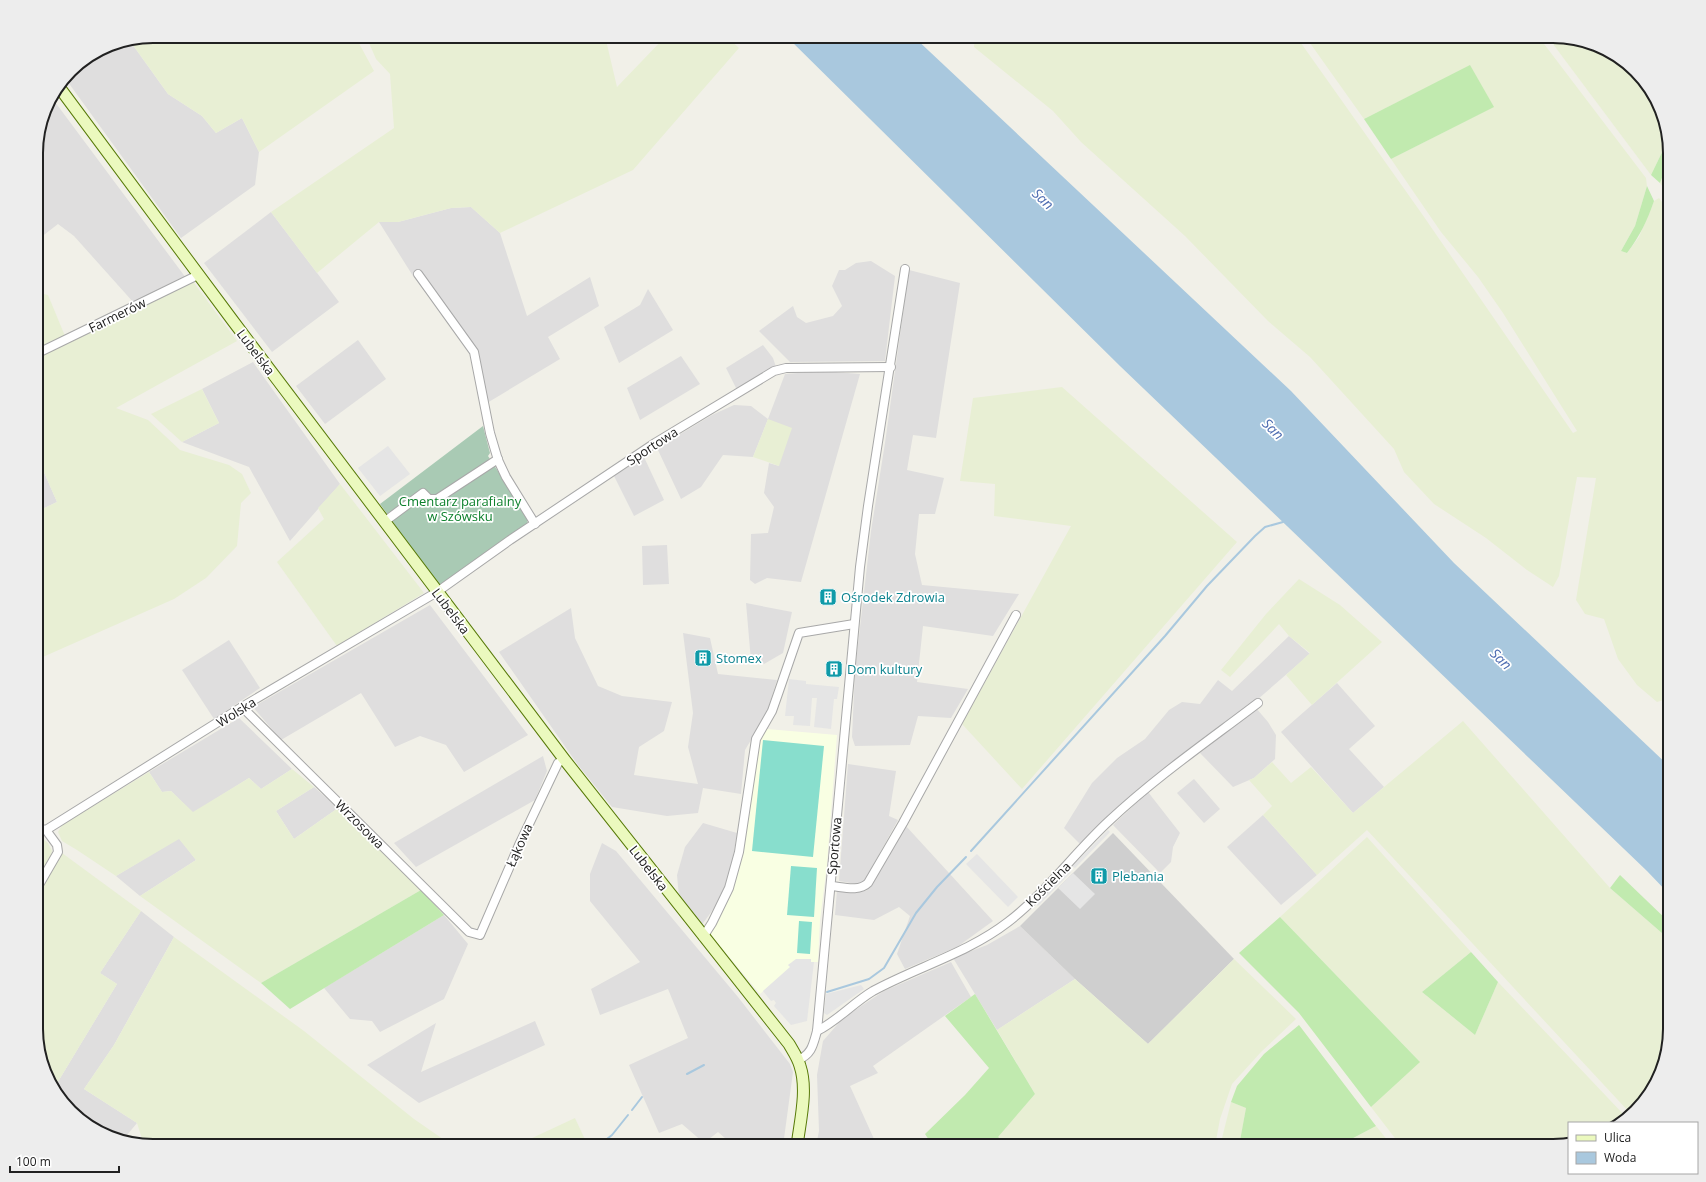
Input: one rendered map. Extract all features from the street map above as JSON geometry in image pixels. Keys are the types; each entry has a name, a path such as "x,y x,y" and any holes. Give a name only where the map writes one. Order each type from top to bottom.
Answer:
{"main road":[{"name":"Lubelska","path":"62,91 198,275 564,759 786,1039 798,1060 802,1077 803,1088 798,1139"}],"street":[{"name":"Sportowa","path":"798,1060 810,1052 817,1031 854,624 868,506 905,269"},
{"path":"418,274 474,352 490,433 498,459 506,477 535,524"},
{"name":"Farmerów","path":"43,351 198,275"},
{"name":"Sportowa","path":"437,592 655,443 774,372 786,368 890,366"},
{"path":"384,522 423,493 429,499 437,499 498,459"},
{"name":"Wolska","path":"46,830 242,708 437,592"},
{"path":"831,886 858,889 864,888 868,883 903,823 1016,615"},
{"path":"703,936 729,888 739,852 756,739 772,711 799,633 854,624"},
{"name":"Kościelna","path":"817,1031 825,1027 860,999 873,991 983,939 1008,922 1043,890 1110,820 1155,782 1258,703"},
{"name":"Wrzosowa","path":"242,708 469,932 480,935"},
{"name":"Łąkowa","path":"480,935 519,845 554,770 558,763 564,759"},
{"path":"43,829 46,830 57,845 58,852 43,878"}],"shaded area":[{"path":"153,43 359,43 374,71 259,152 242,118 216,133 202,116 168,94 133,45"},
{"path":"369,43 607,43 617,87 659,43 734,43 739,48 633,170 500,233 471,207 451,208 398,222 379,222 317,273 271,212 394,128 390,74 376,59"},
{"path":"974,43 1301,43 1422,214 1573,433 1577,431 1503,313 1478,277 1441,232 1391,159 1493,107 1470,66 1364,119 1310,43 1543,43 1646,178 1647,186 1635,226 1621,251 1627,253 1639,237 1654,201 1659,198 1663,203 1663,700 1657,702 1637,685 1618,659 1604,619 1585,614 1576,600 1596,478 1577,477 1559,576 1553,587 1527,570 1486,538 1434,504 1404,472 1394,449 1310,357 1268,321 1185,236 1081,142 1053,111 974,47"},
{"path":"1552,43 1575,45 1602,54 1626,70 1640,86 1655,111 1662,138 1663,151 1651,175"},
{"path":"133,45 168,94 202,116 216,133 242,118 259,152 255,185 181,238 68,82 92,61 111,51"},
{"path":"55,102 186,278 134,303 74,236 58,224 43,236 43,145 47,124"},
{"path":"1663,175 1663,187 1660,183"},
{"path":"471,207 500,233 527,316 590,277 599,306 548,337 560,359 482,406 470,351 413,276 379,222 398,222 451,208"},
{"path":"271,212 339,302 272,352 204,263"},
{"path":"871,261 895,276 885,361 790,362 759,331 793,306 797,317 806,323 833,316 842,306 832,286 839,270 845,270 856,263"},
{"path":"909,270 960,283 936,438 913,435 907,470 944,478 935,514 919,514 915,554 922,585 1019,594 993,636 923,626 917,682 968,689 951,718 918,716 910,745 855,746 852,737 855,671 871,531"},
{"path":"194,283 237,341 116,408 148,420 180,450 229,465 242,474 251,493 241,503 237,546 206,578 174,599 43,657 43,509 57,502 43,470 43,356 188,284"},
{"path":"648,289 673,330 619,363 604,327 640,305"},
{"path":"43,294 48,295 65,336 43,347"},
{"path":"358,340 386,379 325,424 296,386"},
{"path":"763,345 773,358 776,367 737,390 726,368"},
{"path":"681,356 700,384 640,420 627,388"},
{"path":"253,362 340,484 290,541 249,467 182,442 219,423 202,389"},
{"path":"822,371 860,374 801,582 767,578 755,584 750,580 751,534 768,533 774,507 764,493 769,463 779,466 768,419 785,374"},
{"path":"1062,387 1237,542 1022,789 962,724 1071,526 994,516 995,484 960,481 973,398"},
{"path":"202,389 219,423 182,442 151,414"},
{"path":"734,405 751,406 768,419 753,457 723,455 701,487 681,499 657,448 712,415"},
{"path":"768,419 792,428 779,466 753,457"},
{"path":"388,446 410,474 380,496 358,468"},
{"path":"644,457 664,500 634,516 614,476"},
{"path":"43,470 57,502 43,509"},
{"path":"340,484 424,593 337,646 277,562 324,519 318,508"},
{"path":"667,545 669,584 643,585 642,546"},
{"path":"1299,579 1340,605 1382,642 1312,705 1286,675 1310,653 1289,636 1279,624 1230,677 1221,670 1266,614"},
{"path":"746,603 792,612 783,653 764,664 751,661"},
{"path":"430,605 528,735 464,772 446,745 420,736 395,747 361,693 281,740 253,707"},
{"path":"571,608 575,638 598,686 622,696 672,702 664,731 639,747 634,775 698,784 688,747 693,713 683,633 710,638 718,674 777,680 766,715 745,750 741,794 703,788 698,813 667,816 612,807 578,765 499,652"},
{"path":"1289,636 1310,654 1258,699 1225,722 1138,789 1080,844 1064,828 1092,783 1117,758 1145,739 1169,710 1182,702 1200,704 1218,680 1232,691"},
{"path":"229,640 260,688 214,719 182,670"},
{"path":"789,679 806,681 806,684 839,687 837,699 834,699 831,729 814,727 817,698 812,698 810,726 793,725 794,716 785,716"},
{"path":"1337,683 1375,726 1349,749 1384,787 1353,813 1281,732"},
{"path":"1256,708 1268,722 1276,735 1275,759 1254,778 1233,787 1200,753"},
{"path":"239,718 292,769 261,789 249,778 193,813 171,791 162,792 149,772"},
{"path":"1463,721 1610,888 1663,934 1662,1044 1655,1071 1645,1090 1631,1107 1627,1110 1367,830 1317,875 1263,815 1272,806 1249,780 1254,778 1272,762 1291,783 1311,767 1353,813"},
{"path":"767,729 837,735 827,864 820,920 818,962 810,962 811,959 788,965 791,967 760,994 710,934 731,890 760,737"},
{"path":"763,740 824,746 813,857 752,851"},
{"path":"543,756 547,771 535,800 416,867 394,843"},
{"path":"848,764 896,771 889,816 898,820 862,885 839,881"},
{"path":"292,769 314,787 276,811 294,839 338,808 421,890 261,983 140,896 196,860 179,839 116,876 62,841 58,832 62,825 149,772 162,792 171,791 193,812 249,778 261,789"},
{"path":"1194,779 1220,809 1204,823 1177,793"},
{"path":"314,787 338,808 294,839 276,811"},
{"path":"1148,792 1180,833 1173,847 1171,862 1160,873 1113,825"},
{"path":"1263,815 1317,875 1281,905 1227,847"},
{"path":"703,823 737,833 730,877 720,900 701,926 679,897 677,875 685,847"},
{"path":"905,825 993,921 957,947 905,969 897,954 910,916 899,907 874,920 835,915 837,890 866,891"},
{"path":"1108,830 1110,832 1075,868 1072,866"},
{"path":"1113,833 1234,959 1148,1044 1075,979 1020,926"},
{"path":"1367,837 1471,952 1422,992 1475,1035 1498,982 1623,1114 1611,1122 1568,1122 1568,1138 1396,1139 1371,1107 1419,1061 1280,917"},
{"path":"179,838 196,860 140,896 116,876"},
{"path":"43,839 48,843 52,851 49,861 43,870"},
{"path":"602,843 616,851 738,997 790,1064 793,1072 784,1139 726,1139 718,1132 709,1139 699,1139 682,1124 659,1133 629,1065 688,1038 668,989 600,1015 591,989 640,962 590,901 590,874"},
{"path":"62,853 141,911 100,973 117,984 57,1083 49,1065 43,1037 43,886"},
{"path":"977,854 1018,897 1008,907 966,864"},
{"path":"791,866 817,868 814,917 787,915"},
{"path":"1068,870 1071,872 1038,906 1035,903"},
{"path":"1073,873 1095,894 1080,909 1058,888"},
{"path":"141,911 174,937 114,1045 84,1089 137,1123 126,1136 104,1128 92,1121 75,1107 57,1083 117,984 100,973"},
{"path":"444,915 468,944 444,999 380,1032 372,1021 350,1019 324,988"},
{"path":"799,921 812,922 810,954 797,953"},
{"path":"1020,926 1075,979 997,1030 953,958 987,945"},
{"path":"174,937 304,1031 414,1119 443,1139 142,1138 137,1123 84,1089 114,1045"},
{"path":"796,959 811,959 811,962 814,962 807,1021 791,1025 774,1006 776,1003 774,1000 771,1001 763,991 790,967 788,965"},
{"path":"1234,959 1296,1019 1261,1052 1232,1084 1220,1119 1216,1139 1000,1139 997,1137 1035,1094 997,1030 1075,979 1148,1044"},
{"path":"951,962 971,997 873,1066 878,1073 850,1086 874,1139 817,1139 819,1131 817,1075 823,1041 843,1018 884,991"},
{"path":"861,985 864,989 827,1015 824,1013 826,994"},
{"path":"535,1021 545,1045 419,1103 367,1065 436,1023 421,1072"},
{"path":"1231,1102 1246,1108 1240,1139 1222,1139"},
{"path":"575,1118 585,1139 530,1139"},
{"path":"1376,1126 1386,1139 1351,1139"}],"green space":[{"path":"1470,65 1494,107 1391,159 1364,119"},
{"path":"1663,151 1663,175 1660,183 1651,175"},
{"path":"1647,186 1654,201 1649,215 1632,247 1627,253 1621,251 1635,226"},
{"name":"Cmentarz parafialny w Szówsku","path":"483,426 490,453 488,456 528,517 527,524 439,587 380,504"},
{"path":"1620,875 1663,916 1663,934 1610,888"},
{"path":"421,890 444,915 290,1009 261,983"},
{"path":"1280,917 1420,1062 1371,1107 1299,1013 1239,953"},
{"path":"1471,952 1498,982 1475,1035 1422,992"},
{"path":"975,994 1035,1094 998,1137 1001,1139 928,1139 925,1134 965,1095 989,1068 945,1016"},
{"path":"1299,1025 1376,1126 1351,1139 1240,1139 1246,1108 1231,1102 1237,1086 1264,1054"}],"water":[{"name":"San","path":"793,43 920,43 1291,391 1454,563 1663,760 1663,888 1647,871 1120,366"}],"waterway":[{"path":"971,851 1165,636 1207,586 1265,527 1283,522"},
{"path":"827,992 869,979 884,968 916,913 937,887 966,857"},
{"path":"687,1074 704,1065"},
{"path":"632,1110 642,1097"},
{"path":"607,1139 628,1115"}],"place":[{"name":"Ośrodek Zdrowia","path":"828,597"},
{"name":"Stomex","path":"703,658"},
{"name":"Dom kultury","path":"834,669"},
{"name":"Plebania","path":"1099,876"}]}
